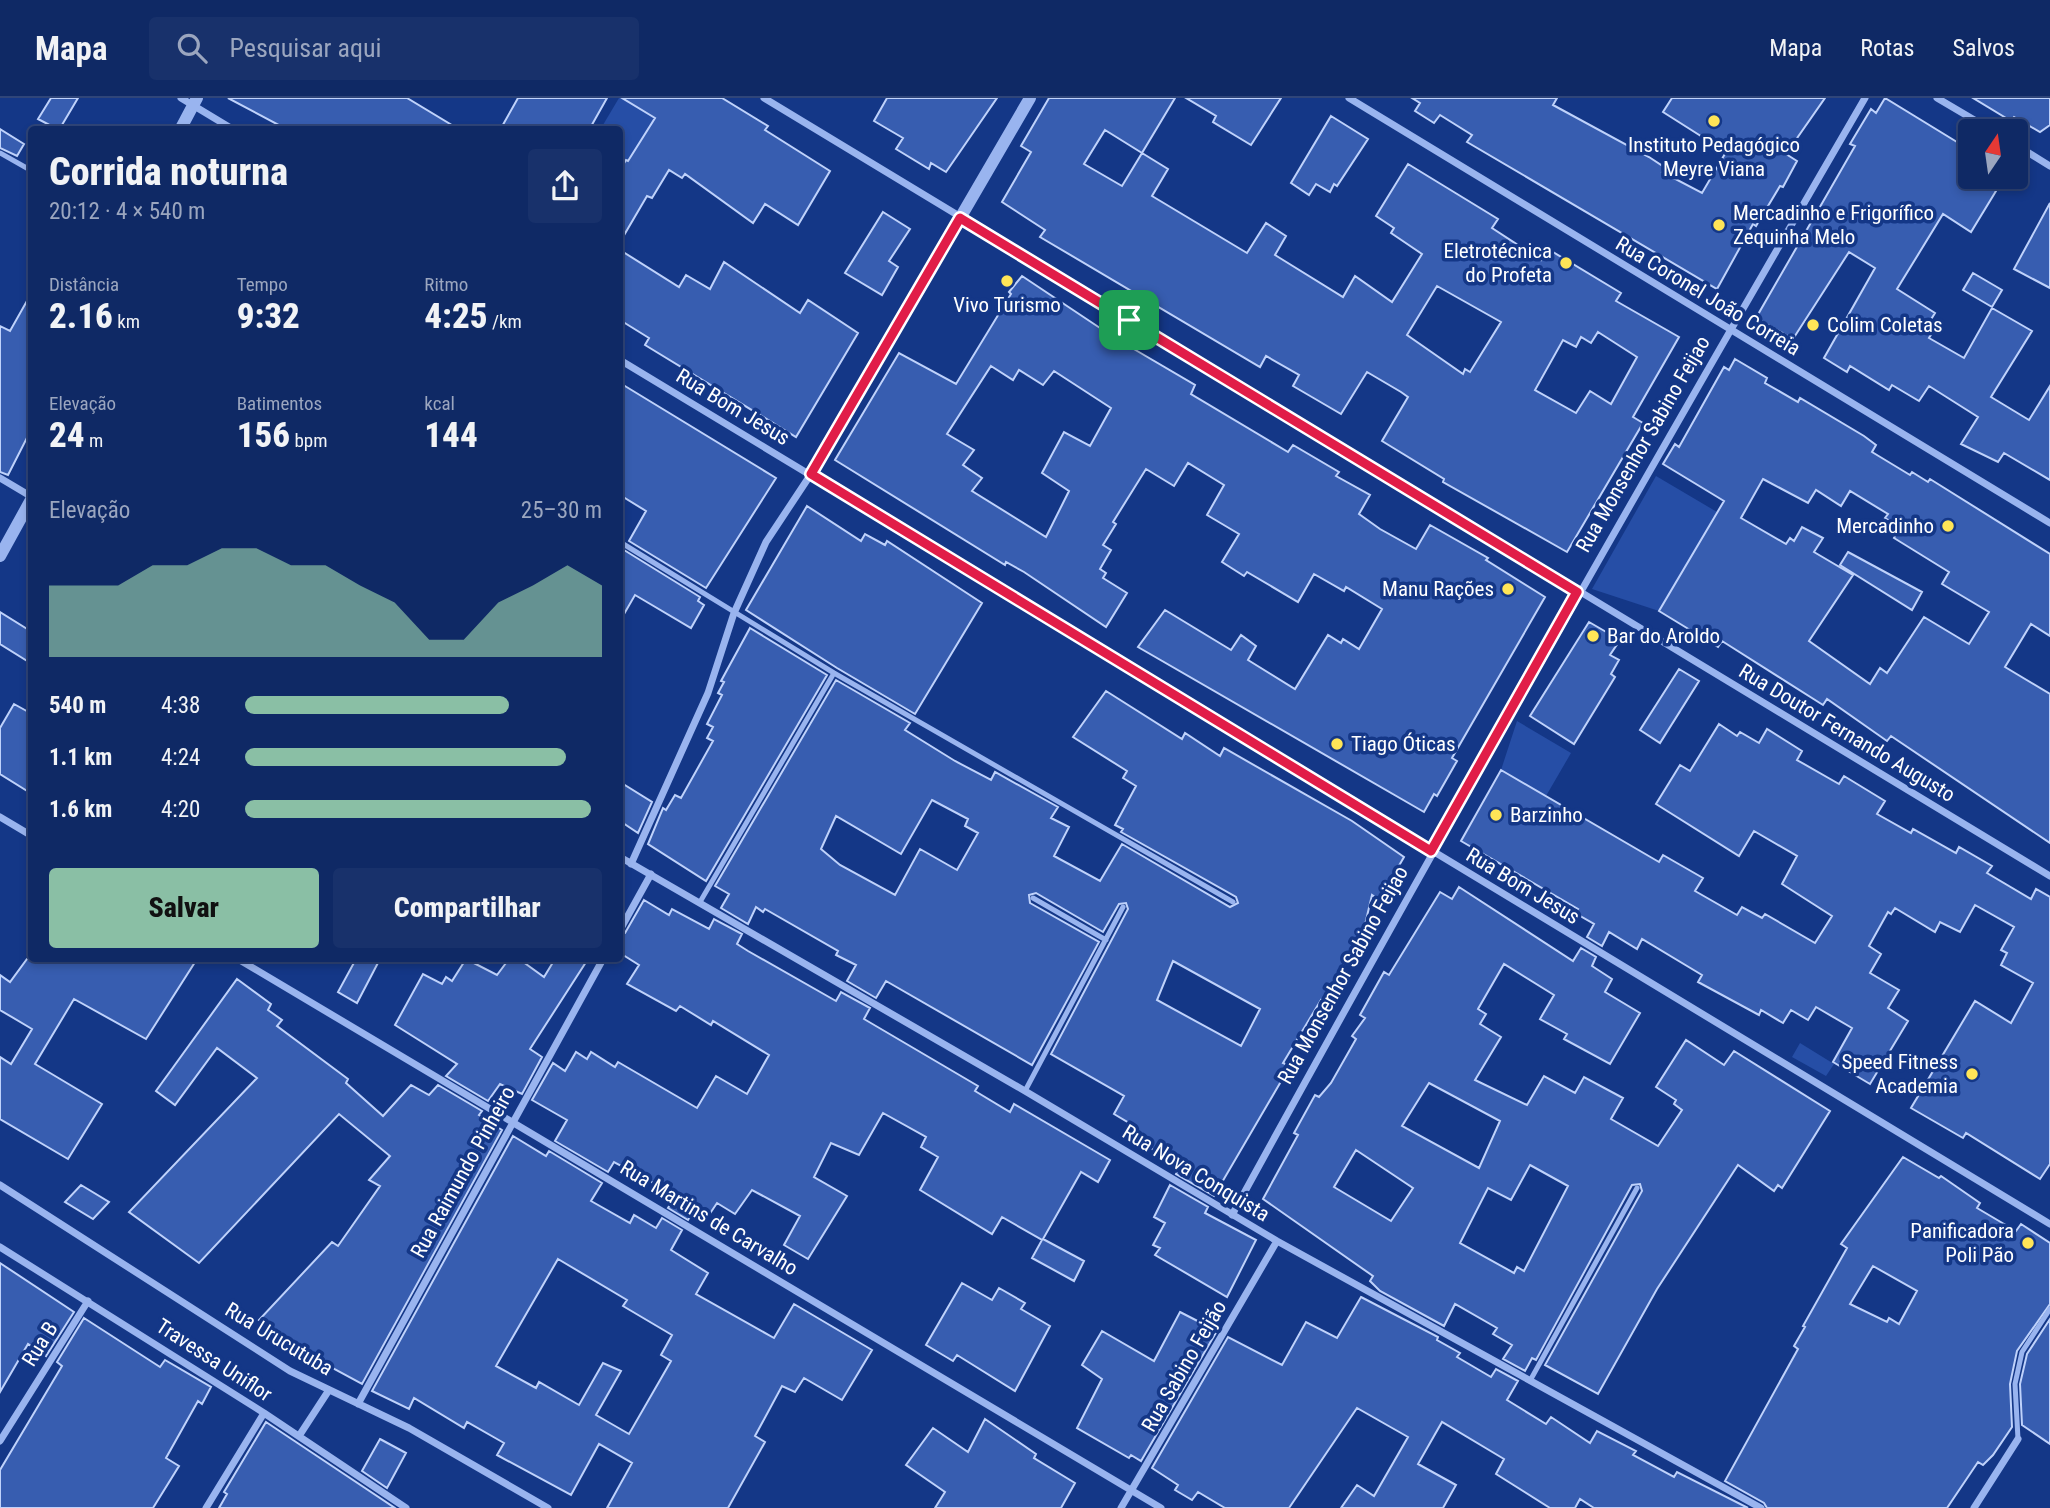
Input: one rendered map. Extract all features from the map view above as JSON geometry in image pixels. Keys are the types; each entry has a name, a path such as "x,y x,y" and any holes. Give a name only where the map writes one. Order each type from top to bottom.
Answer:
{"street":[{"path":"181,98 195,102 228,126"},
{"name":"Rua Doutor Fernando Augusto","path":"764,98 2050,876"},
{"path":"631,864 708,693 734,613 766,542 811,474 1030,98"},
{"name":"Rua Coronel João Correia","path":"1349,98 2050,523"},
{"name":"Rua Monsenhor Sabino Feijao","path":"1232,1215 1431,851 1577,592 1865,98"},
{"path":"1937,98 1973,119"},
{"path":"182,126 195,102"},
{"path":"2028,152 2050,165"},
{"name":"Rua Bom Jesus","path":"623,362 1431,851 2049,1220"},
{"path":"0,478 28,496"},
{"path":"0,556 28,505"},
{"path":"0,817 28,834"},
{"name":"Rua Nova Conquista","path":"623,859 1277,1241 1761,1508"},
{"path":"623,925 651,874"},
{"name":"Rua Martins de Carvalho","path":"244,962 1161,1508"},
{"name":"Rua Raimundo Pinheiro","path":"358,1404 601,962"},
{"name":"Rua Urucutuba","path":"0,1185 290,1371 409,1428 548,1508"},
{"name":"Rua Sabino Feijão","path":"1121,1508 1277,1241"},
{"name":"Travessa Uniflor","path":"0,1247 264,1413 406,1508"},
{"name":"Rua B","path":"0,1441 88,1301"},
{"path":"299,1436 329,1390"},
{"path":"206,1508 264,1413"},
{"path":"1974,1508 2018,1438"}],"lane":[{"path":"0,153 28,169"},
{"path":"623,544 834,673 1233,902"},
{"path":"700,902 834,673"},
{"path":"1033,898 1106,940"},
{"path":"1024,1091 1124,907"},
{"path":"1531,1379 1637,1188"},
{"path":"2018,1438 2015,1384 2022,1352 2050,1309"}],"shaded area":[{"path":"619,98 673,98 623,181 623,126 602,126"},
{"path":"1656,476 1717,512 1659,611 1592,589"},
{"path":"1517,721 1571,753 1546,796 1501,770"},
{"path":"1800,1043 1834,1064 1826,1076 1792,1057"}],"building":[{"path":"51,98 78,98 61,126 51,126 38,119"},
{"path":"228,98 407,98 453,126 280,126"},
{"path":"518,98 607,98 591,126 502,126"},
{"path":"622,98 722,98 768,126 765,130 830,171 798,225 765,204 753,223 685,174 682,178 669,170 652,198 647,196 623,237 623,165 655,118"},
{"path":"887,98 997,98 946,172 931,163 929,169 896,149 903,138 874,121"},
{"path":"1049,98 1175,98 1142,153 1168,169 1152,196 1247,253 1266,223 1286,236 1275,255 1343,297 1355,276 1392,302 1422,254 1391,233 1394,228 1376,216 1408,164 1498,219 1492,228 1541,260 1548,249 1621,293 1616,301 1679,337 1633,417 1643,423 1567,552 1443,482 1444,479 1382,441 1408,397 1401,392 1367,372 1341,414 1293,386 1299,375 1266,356 1260,367 1040,237 1045,230 1002,202 1031,152 1021,146","holes":["1105,130 1142,153 1122,186 1084,164","1437,286 1501,322 1470,372 1465,369 1463,374 1407,335","1598,332 1637,357 1611,404 1590,391 1576,413 1535,390 1563,340 1576,347 1581,337 1591,343"]},
{"path":"1186,98 1281,98 1251,145 1213,122 1216,116"},
{"path":"1412,98 1557,98 1553,105 1649,157 1664,167 1662,172 1702,193 1726,152 1663,112 1672,98 1825,98 1786,154 1797,161 1783,187 1780,186 1756,226 1753,224 1717,289 1467,142 1472,135 1440,115 1434,123 1415,111 1420,103"},
{"path":"1885,98 1958,143 1958,189 1996,191 1971,232 1943,214 1897,289 1935,313 1925,329 1932,333 1929,338 1964,358 1992,308 2032,331 1991,397 2029,420 2050,386 2050,480 2004,453 1998,462 1961,444 1978,417 1929,386 1919,401 1892,385 1889,390 1850,366 1847,372 1824,358 1875,268 1849,252 1793,339 1756,318 1855,146 1850,144 1871,109 1876,113"},
{"path":"1973,98 2050,98 2050,125 2040,132 2028,125 2028,119 2008,119"},
{"path":"1331,116 1368,139 1337,186 1334,184 1330,192 1316,184 1309,195 1291,183"},
{"path":"0,129 24,144 17,156 0,148"},
{"path":"2050,203 2050,288 2014,269"},
{"path":"883,212 910,229 889,261 898,267 882,295 845,273"},
{"path":"623,252 679,287 686,275 710,289 724,262 800,313 808,300 858,333 796,437 645,345 649,338 623,322"},
{"path":"1973,273 2002,290 1992,307 1963,290"},
{"path":"1022,276 1115,338 1195,385 1191,394 1288,452 1293,445 1339,472 1336,476 1370,495 1359,514 1380,529 1416,549 1430,525 1488,558 1486,560 1545,597 1452,758 1457,761 1437,796 1434,794 1424,812 1138,647 1165,610 1231,650 1241,635 1256,646 1248,660 1295,689 1328,635 1341,643 1343,639 1359,649 1382,609 1346,587 1344,591 1314,574 1298,602 1247,572 1244,576 1222,562 1239,534 1207,515 1224,485 1188,463 1174,486 1146,469 1113,522 1116,524 1103,545 1111,550 1100,569 1106,573 1103,578 1127,593 1106,627 1024,572 1006,562 1005,565 835,460 899,353 956,384 1011,294 1009,292","holes":["991,366 1013,380 1019,370 1043,385 1054,371 1111,408 1090,446 1064,432 1042,473 1069,491 1046,537 972,491 982,478 963,465 974,450 947,434"]},
{"path":"28,299 28,436 8,475 0,472 0,326 10,331"},
{"path":"1735,359 1767,378 1765,383 1798,402 1800,398 1864,436 1876,445 1872,452 1910,475 1912,472 1928,482 1930,479 2050,554 2050,636 2031,624 2005,667 2050,694 2050,843 1891,736 1887,741 1827,699 1823,705 1722,641 1718,647 1659,611 1724,501 1663,464 1675,444 1679,447 1724,367 1729,370","holes":["1763,479 1808,503 1816,490 1841,506 1850,491 1888,514 1885,518 1900,527 1894,538 1949,572 1942,584 1989,612 1969,644 1924,617 1887,673 1880,668 1870,684 1809,641 1853,575 1814,552 1823,538 1802,527 1794,541 1790,538 1786,544 1741,518"]},
{"path":"623,385 776,478 706,588 629,541 646,511 623,497"},
{"path":"807,506 861,541 865,534 885,545 887,541 982,603 915,714 746,610"},
{"path":"624,550 700,597 698,601 704,605 691,628 635,595 623,616"},
{"path":"1848,552 1922,592 1912,610 1840,565"},
{"path":"0,612 28,630 28,662 0,644"},
{"path":"1589,622 1620,640 1610,655 1619,660 1611,674 1615,677 1574,744 1530,716"},
{"path":"750,628 827,675 706,881 648,844 663,808 666,810 675,795 681,798 713,741 707,738 713,727 707,724 722,695 718,693 724,682 721,681"},
{"path":"1679,669 1699,681 1660,743 1640,730"},
{"path":"836,680 910,723 905,730 955,761 991,780 995,772 1058,807 1051,818 1069,827 1054,856 1100,881 1122,844 1230,907 1238,903 1236,897 1121,832 1123,829 1115,825 1136,786 1123,778 1127,771 1073,737 1106,691 1182,739 1185,733 1220,756 1224,748 1352,821 1404,857 1379,900 1372,895 1364,929 1324,1002 1321,1000 1283,1063 1290,1066 1214,1196 1176,1174 1180,1165 1129,1136 1134,1126 1114,1114 1124,1096 1051,1054 1128,909 1126,903 1119,904 1103,932 1036,893 1029,895 1030,903 1099,942 1032,1065 886,981 876,998 847,981 856,965 836,955 838,951 765,909 763,912 756,907 748,924 721,908 729,894 715,886","holes":["932,800 968,819 965,826 978,833 957,870 920,849 895,895 840,865 821,849 836,816 901,854","1173,961 1260,1009 1241,1046 1157,1000"]},
{"path":"14,704 28,712 28,792 0,774 0,728"},
{"path":"1719,724 1737,736 1740,732 1759,743 1767,729 1802,751 1797,760 1839,784 1844,776 1885,801 1877,814 1911,833 1913,829 1956,853 1959,847 1992,866 1987,873 2031,899 2036,889 2050,897 2050,1164 2040,1179 1966,1133 1963,1138 1911,1108 1975,1001 2011,1023 2033,983 2001,965 2007,953 2001,950 2014,927 1975,905 1960,932 1940,922 1935,932 1895,908 1891,914 1888,912 1869,946 1881,954 1870,973 1899,990 1888,1008 1908,1021 1870,1084 1833,1062 1852,1028 1816,1007 1808,1020 1791,1010 1783,1023 1761,1010 1759,1015 1698,982 1702,975 1642,939 1637,949 1609,932 1602,946 1587,937 1594,924 1575,913 1578,909 1461,841 1501,770 1659,862 1663,855 1703,878 1695,891 1737,915 1742,907 1762,918 1765,914 1815,943 1832,916 1782,884 1797,856 1754,831 1739,856 1656,804 1680,765 1690,771"},
{"path":"623,784 652,802 638,833 623,823"},
{"path":"1459,887 1573,961 1581,948 1596,957 1592,966 1612,979 1605,992 1640,1013 1610,1064 1564,1039 1567,1034 1540,1019 1554,995 1504,964 1478,1009 1486,1014 1480,1024 1501,1037 1475,1080 1527,1105 1544,1076 1575,1093 1584,1077 1623,1098 1611,1119 1658,1146 1682,1110 1674,1104 1676,1100 1656,1087 1686,1040 1724,1065 1734,1051 1830,1111 1782,1188 1778,1185 1774,1191 1738,1165 1657,1289 1598,1394 1545,1365 1642,1191 1640,1184 1632,1185 1536,1360 1532,1358 1525,1371 1503,1359 1512,1345 1493,1334 1497,1328 1455,1304 1444,1326 1380,1291 1370,1281 1373,1276 1263,1199 1298,1135 1294,1133 1315,1095 1319,1097 1331,1083 1356,1039 1352,1036 1365,1018 1360,1015 1384,972 1389,975 1440,892 1452,899","holes":["1429,1083 1500,1121 1479,1168 1402,1126","1356,1150 1413,1188 1391,1221 1334,1187","1530,1165 1568,1186 1524,1271 1517,1267 1514,1273 1460,1243 1488,1188 1511,1200"]},
{"path":"644,900 669,915 672,909 709,929 714,919 742,934 737,944 748,951 836,1001 841,992 870,1008 864,1019 978,1086 975,1091 1010,1112 1014,1104 1110,1160 1098,1182 1081,1172 1043,1239 1084,1261 1074,1281 1032,1258 1042,1240 1002,1217 992,1234 920,1190 938,1157 921,1147 926,1137 883,1113 859,1155 831,1143 814,1177 847,1196 808,1259 784,1245 800,1216 752,1190 735,1214 717,1203 709,1215 696,1207 688,1220 668,1208 676,1195 614,1162 608,1172 555,1141 567,1120 532,1100 553,1063 565,1071 576,1052 587,1059 591,1052 615,1067 618,1062 697,1108 716,1076 747,1094 769,1055 713,1021 711,1025 680,1006 676,1011 627,984 639,965 623,955 625,933"},
{"path":"27,959 28,962 195,962 146,1039 74,999 35,1064 102,1104 68,1159 0,1119 0,1057 11,1064 32,1029 0,1010 0,975 10,982"},
{"path":"354,962 378,962 357,1003 338,992"},
{"path":"464,962 472,962 497,975 507,962 523,962 544,977 553,962 586,962 530,1049 542,1057 522,1094 500,1084 488,1101 446,1076 457,1064 395,1025 423,974 442,984 446,977 452,981"},
{"path":"237,979 271,1004 268,1010 282,1020 277,1026 348,1079 346,1083 383,1116 411,1085 429,1095 438,1085 482,1111 479,1115 502,1130 362,1384 279,1338 282,1334 259,1320 332,1242 338,1246 380,1186 369,1180 390,1156 339,1114 199,1263 129,1212 257,1078 217,1048 175,1105 156,1091"},
{"path":"513,1136 546,1156 549,1151 602,1183 591,1201 630,1223 634,1215 656,1228 662,1218 682,1230 671,1250 708,1273 696,1294 774,1338 794,1304 872,1350 842,1400 804,1378 795,1392 782,1386 755,1436 765,1442 728,1508 607,1508 632,1463 599,1444 571,1495 497,1455 504,1443 467,1422 464,1428 414,1398 409,1409 372,1391","holes":["558,1259 627,1300 623,1306 672,1335 661,1355 671,1361 629,1434 596,1415 621,1371 603,1363 579,1405 539,1382 536,1388 496,1366"]},
{"path":"1903,1157 1939,1178 1941,1176 1980,1203 1977,1208 2016,1231 2021,1224 2050,1243 2050,1304 2017,1351 2010,1384 2012,1427 1993,1455 1983,1465 1978,1462 1947,1508 1767,1508 1764,1503 1725,1481 1798,1349 1794,1346 1805,1327 1803,1326 1847,1248 1841,1244","holes":["1873,1266 1917,1291 1899,1324 1889,1318 1887,1322 1850,1304"]},
{"path":"81,1185 109,1202 93,1219 65,1202"},
{"path":"1170,1185 1208,1207 1205,1213 1256,1240 1227,1297 1155,1255 1160,1248 1153,1245 1165,1223 1154,1217"},
{"path":"0,1263 74,1312 46,1356 28,1344 0,1392"},
{"path":"962,1283 992,1300 999,1288 1025,1303 1021,1309 1050,1326 1015,1391 957,1355 953,1361 926,1345"},
{"path":"1361,1297 1438,1337 1437,1340 1460,1353 1457,1357 1491,1377 1496,1369 1518,1381 1507,1400 1546,1424 1551,1417 1590,1443 1597,1431 1636,1451 1633,1455 1674,1477 1677,1472 1748,1508 1594,1508 1580,1499 1575,1508 1550,1508 1496,1474 1504,1459 1442,1422 1418,1464 1456,1485 1443,1508 1341,1508 1357,1485 1374,1496 1408,1437 1357,1408 1289,1508 1225,1508 1198,1492 1192,1500 1175,1490 1178,1485 1152,1468 1228,1337 1282,1365 1306,1322 1337,1338"},
{"path":"1180,1312 1217,1331 1141,1461 1131,1455 1129,1458 1077,1428 1102,1379 1082,1365 1102,1331 1154,1361"},
{"path":"84,1318 160,1367 165,1360 211,1387 202,1404 198,1401 166,1458 179,1466 153,1508 0,1508 0,1470 62,1366 57,1362"},
{"path":"2050,1319 2050,1444 2022,1425 2020,1384 2027,1354"},
{"path":"985,1419 1036,1454 1034,1458 1075,1483 1061,1508 935,1508 945,1492 906,1465 933,1428 968,1452"},
{"path":"266,1422 395,1508 219,1508 227,1494 224,1492"},
{"path":"380,1439 406,1453 387,1488 362,1471"}],"place":[{"name":"Instituto Pedagógico Meyre Viana","path":"1714,121"},
{"name":"Mercadinho e Frigorífico Zequinha Melo","path":"1719,225"},
{"name":"Eletrotécnica do Profeta","path":"1566,263"},
{"name":"Vivo Turismo","path":"1007,281"},
{"name":"Colim Coletas","path":"1813,325"},
{"name":"Mercadinho","path":"1948,526"},
{"name":"Manu Rações","path":"1508,589"},
{"name":"Bar do Aroldo","path":"1593,636"},
{"name":"Tiago Óticas","path":"1337,744"},
{"name":"Barzinho","path":"1496,815"},
{"name":"Speed Fitness Academia","path":"1972,1074"},
{"name":"Panificadora Poli Pão","path":"2028,1243"}],"route":[{"path":"960,218 1129,320 1577,592 1431,851 811,474 960,218"}]}
